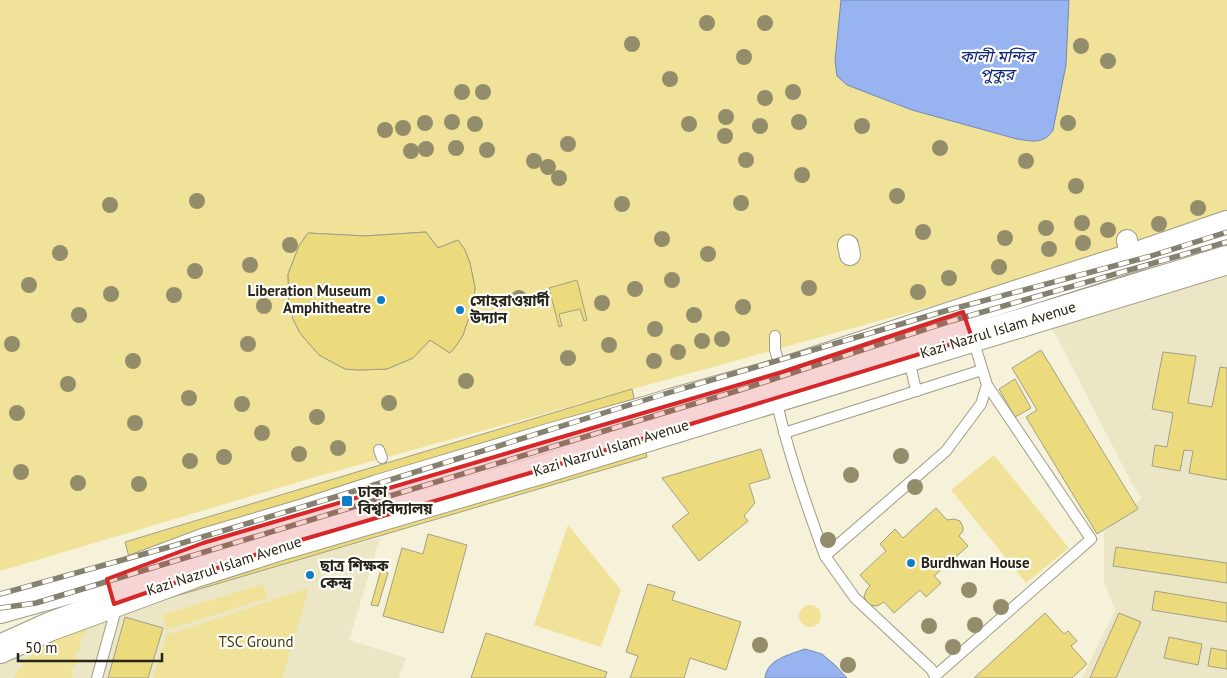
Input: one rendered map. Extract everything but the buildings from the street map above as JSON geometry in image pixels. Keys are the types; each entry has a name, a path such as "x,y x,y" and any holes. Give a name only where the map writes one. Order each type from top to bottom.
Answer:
{"main road":[{"name":"Kazi Nazrul Islam Avenue","path":"0,608 110,591 193,574 284,545 539,470 779,384 963,312 1227,225"},
{"name":"Kazi Nazrul Islam Avenue","path":"779,384 909,357 1227,260"},
{"path":"963,312 972,338"},
{"name":"Kazi Nazrul Islam Avenue","path":"0,649 49,627 110,591"}],"lane":[{"path":"775,336 783,428 825,556 855,598 930,669 936,678 1091,539 988,386 972,338"},
{"path":"909,357 917,391"},
{"path":"783,428 917,391 982,370"},
{"path":"825,556 946,451 982,404 988,386"},
{"path":"97,678 116,613 110,591"}],"highlighted area":[{"path":"963,312 972,338 547,468 284,545 114,604 107,579 203,543 782,372"}],"shaded area":[{"path":"1227,271 1227,678 1082,678 1115,611 1104,582 1104,533 1142,498 1130,480 1048,323"},
{"name":"ঢাকা বিশ্ববিদ্যালয়","path":"380,538 349,640 406,658 399,678 0,678 0,647 130,604"}],"green space":[{"name":"সোহরাওয়ার্দী উদ্যান","path":"0,0 1227,0 1227,214 1066,269 319,476 0,571"},
{"path":"994,455 1069,548 1026,583 951,490"},
{"path":"568,525 621,590 601,647 534,625"},
{"path":"263,584 268,598 167,630 162,615"},
{"name":"TSC Ground","path":"309,588 282,678 153,678 166,635"},
{"path":"810,605 820,612 821,616 814,626 810,627 800,620 799,616 806,606"},
{"path":"84,624 87,633 80,639 81,648 75,653 78,662 71,669 73,678 14,678 20,667 36,651 53,639"}],"water":[{"name":"কালী মন্দির পুকুর","path":"841,0 1069,0 1066,65 1053,130 1046,138 1037,141 1017,139 912,110 847,85 837,76 835,61"},
{"path":"805,649 822,654 847,678 765,678 770,666 774,662"}],"railway":[{"path":"0,594 169,547 661,395 945,311 1151,256 1227,232"},
{"path":"0,608 36,603 743,389 951,321 1227,242"}],"place":[{"name":"Liberation Museum Amphitheatre","path":"381,300"},
{"name":"সোহরাওয়ার্দী উদ্যান","path":"460,310"},
{"name":"ঢাকা বিশ্ববিদ্যালয়","path":"347,501"},
{"name":"Burdhwan House","path":"911,563"},
{"name":"ছাত্র শিক্ষক কেন্দ্র","path":"310,575"}]}
